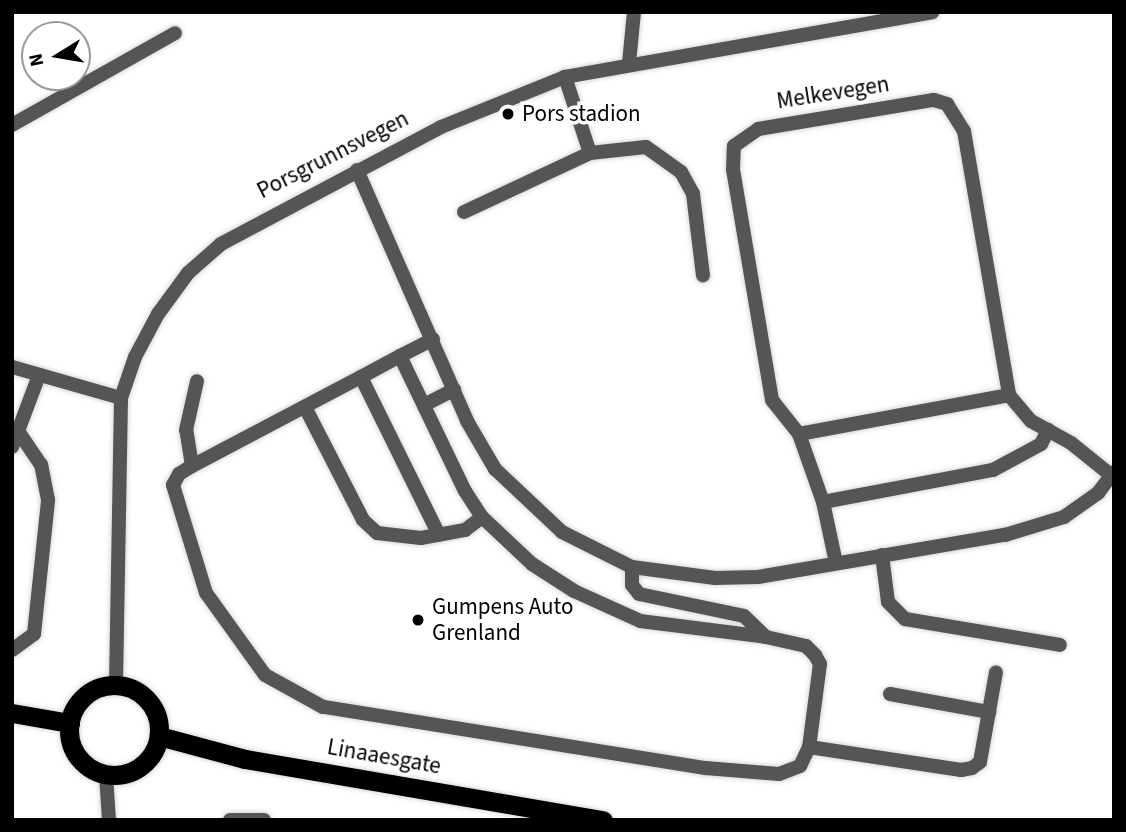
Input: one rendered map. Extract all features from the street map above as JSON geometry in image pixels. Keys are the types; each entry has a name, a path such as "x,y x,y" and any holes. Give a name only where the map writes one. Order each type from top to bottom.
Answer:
{"highway":[{"path":"116,685 147,699 155,711 159,736 145,764 120,775 106,775 93,770 74,751 70,723 73,711 91,692 116,685"},
{"path":"12,713 70,723"},
{"name":"Linaaesgate","path":"159,736 245,760 603,820"}],"street":[{"path":"629,63 634,12"},
{"name":"Porsgrunnsvegen","path":"116,685 121,398 135,357 158,314 188,273 221,244 441,127 565,77 629,63 932,12"},
{"path":"12,125 175,33"},
{"path":"565,77 590,153"},
{"name":"Melkevegen","path":"836,563 823,502 799,434 772,400 733,170 734,146 758,129 934,100 956,113 964,131 1009,395"},
{"path":"464,212 590,153 646,147 681,172 692,194 703,275"},
{"path":"356,170 478,444 515,493 562,533 632,567 715,578 758,577 1046,525 1082,505 1113,474 1031,421 1009,395 799,434"},
{"path":"400,356 482,517 532,564 610,610 640,621 806,646 820,664 809,747 800,766 791,773 705,768 323,707 291,693 265,675 240,646 206,593 173,485 178,474 192,466 400,356 433,339"},
{"path":"12,367 121,398"},
{"path":"12,650 34,634 48,500 41,465 16,440 39,375"},
{"path":"361,377 439,535"},
{"path":"192,466 186,430 197,381"},
{"path":"424,405 454,390"},
{"path":"304,407 363,520 388,536 439,535 465,530 482,517"},
{"path":"823,502 993,470 1041,444 1048,430"},
{"path":"882,555 888,602 905,619 1060,645"},
{"path":"632,567 632,585 639,594 744,616 766,638"},
{"path":"809,747 961,770 979,762 996,672"},
{"path":"890,694 989,712"},
{"path":"106,775 109,820"},
{"path":"230,820 264,820"}],"place":[{"name":"Pors stadion","path":"508,114"},
{"name":"Gumpens Auto Grenland","path":"418,620"}]}
